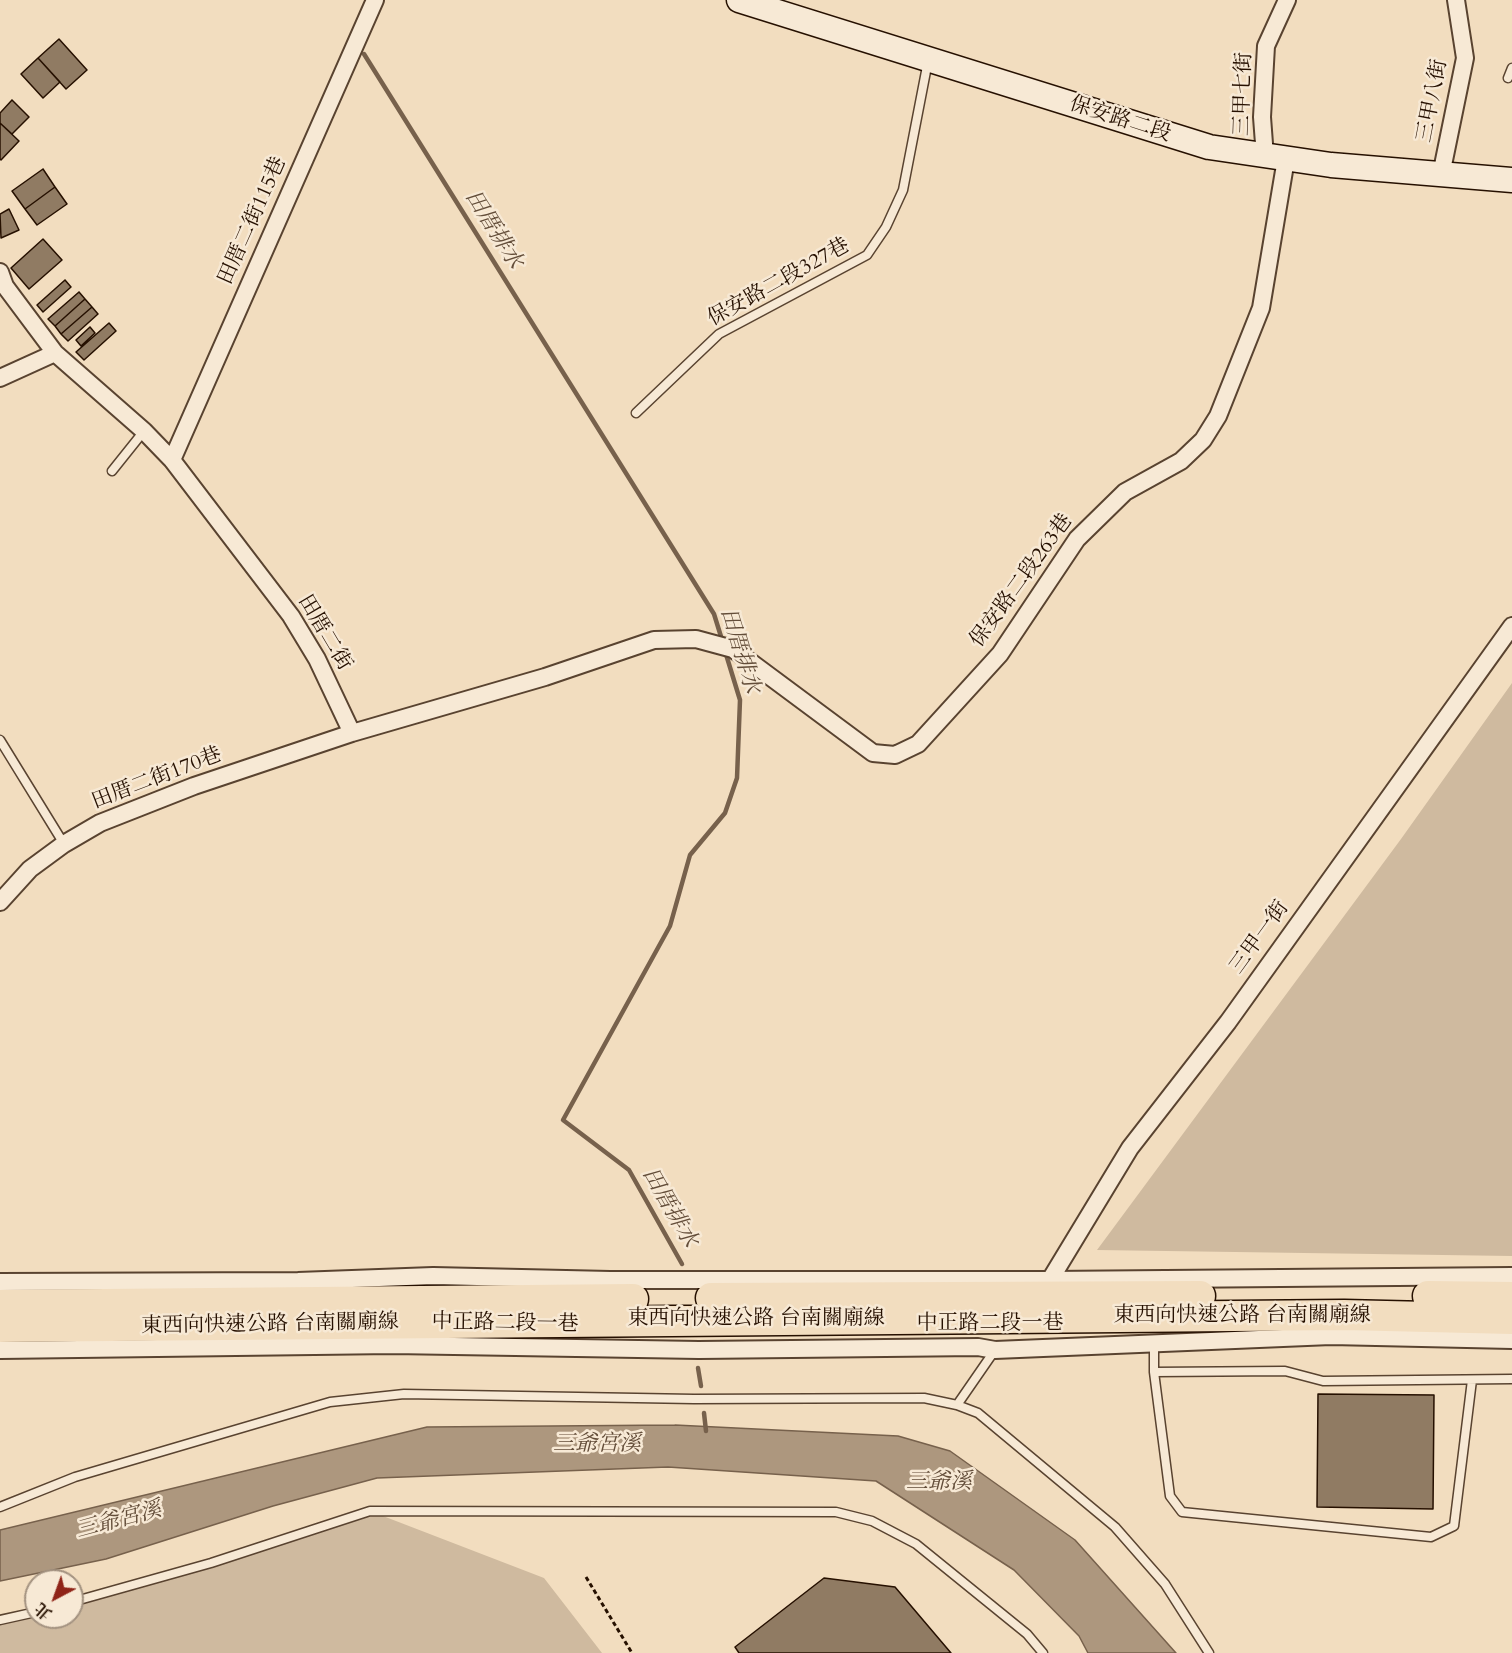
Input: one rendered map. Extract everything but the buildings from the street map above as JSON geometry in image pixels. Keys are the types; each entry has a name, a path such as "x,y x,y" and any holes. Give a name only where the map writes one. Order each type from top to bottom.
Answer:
{"highway":[{"name":"東西向快速公路 台南關廟線","path":"0,1327 37,1317 894,1296 1512,1297"},
{"name":"東西向快速公路 台南關廟線","path":"0,1305 37,1317 734,1319 1344,1315 1512,1319"}],"street":[{"name":"田厝二街115巷","path":"172,460 375,0"},
{"name":"保安路二段","path":"739,0 1209,147 1275,158 1512,180"},
{"name":"三甲七街","path":"1275,158 1262,117 1266,46 1287,0"},
{"name":"三甲八街","path":"1441,175 1465,58 1456,0"},
{"name":"保安路二段263巷","path":"351,733 545,676 654,640 696,639 727,648 873,753 895,755 918,744 1000,654 1077,539 1125,492 1181,461 1203,440 1218,416 1261,308 1275,158"},
{"name":"田厝二街","path":"0,272 5,286 55,353 144,431 172,460 291,616 317,659 351,733"},
{"path":"0,378 55,353"},
{"name":"三甲一街","path":"1050,1280 1130,1148 1228,1022 1512,626"},
{"name":"田厝二街170巷","path":"0,902 30,869 64,844 100,823 194,786 351,733"},
{"name":"中正路二段一巷","path":"0,1282 298,1281 433,1276 610,1280 1050,1280 1512,1276"},
{"name":"中正路二段一巷","path":"0,1350 382,1346 699,1350 978,1347 995,1350 1331,1336 1512,1340"}],"lane":[{"name":"保安路二段327巷","path":"636,413 719,334 867,255 886,227 903,190 928,58"},
{"path":"1508,78 1512,68"},
{"path":"112,471 144,431"},
{"path":"0,740 64,844"},
{"path":"1154,1343 1154,1372 1170,1497 1182,1512 1431,1537 1454,1526 1472,1380"},
{"path":"957,1405 995,1350"},
{"path":"1154,1372 1285,1371 1323,1381 1512,1379"},
{"path":"0,1507 75,1477 330,1402 393,1395 694,1399 924,1398 957,1405 978,1413 1115,1527 1166,1584 1209,1653"},
{"path":"84,1599 211,1563 370,1511 836,1512 872,1521 916,1544 1027,1634 1043,1653"},
{"path":"0,1620 24,1615"}],"path":[{"path":"586,1577 632,1653"}],"shaded area":[{"path":"1512,683 1512,1256 1097,1250 1401,839"},
{"path":"370,1511 544,1578 602,1653 0,1653 0,1620 24,1615 24,1629 84,1629 84,1598"}],"water":[{"name":"三爺溪","path":"675,1425 898,1436 950,1451 1075,1540 1176,1653 1088,1653 1079,1636 1014,1570 876,1481 668,1467 377,1478 273,1506 106,1559 58,1569 24,1569 24,1576 0,1581 0,1530 427,1427"}],"waterway":[{"name":"田厝排水","path":"364,54 714,614 723,643"},
{"name":"田厝排水","path":"682,1264 629,1170 563,1120 670,926 690,855 725,813 737,778 740,700 725,651"},
{"name":"田厝排水","path":"698,1368 701,1386"},
{"name":"田厝排水","path":"704,1413 706,1431"}],"water label":[{"name":"三爺宮溪","path":"597,1445"},
{"name":"三爺宮溪","path":"119,1521"}]}
